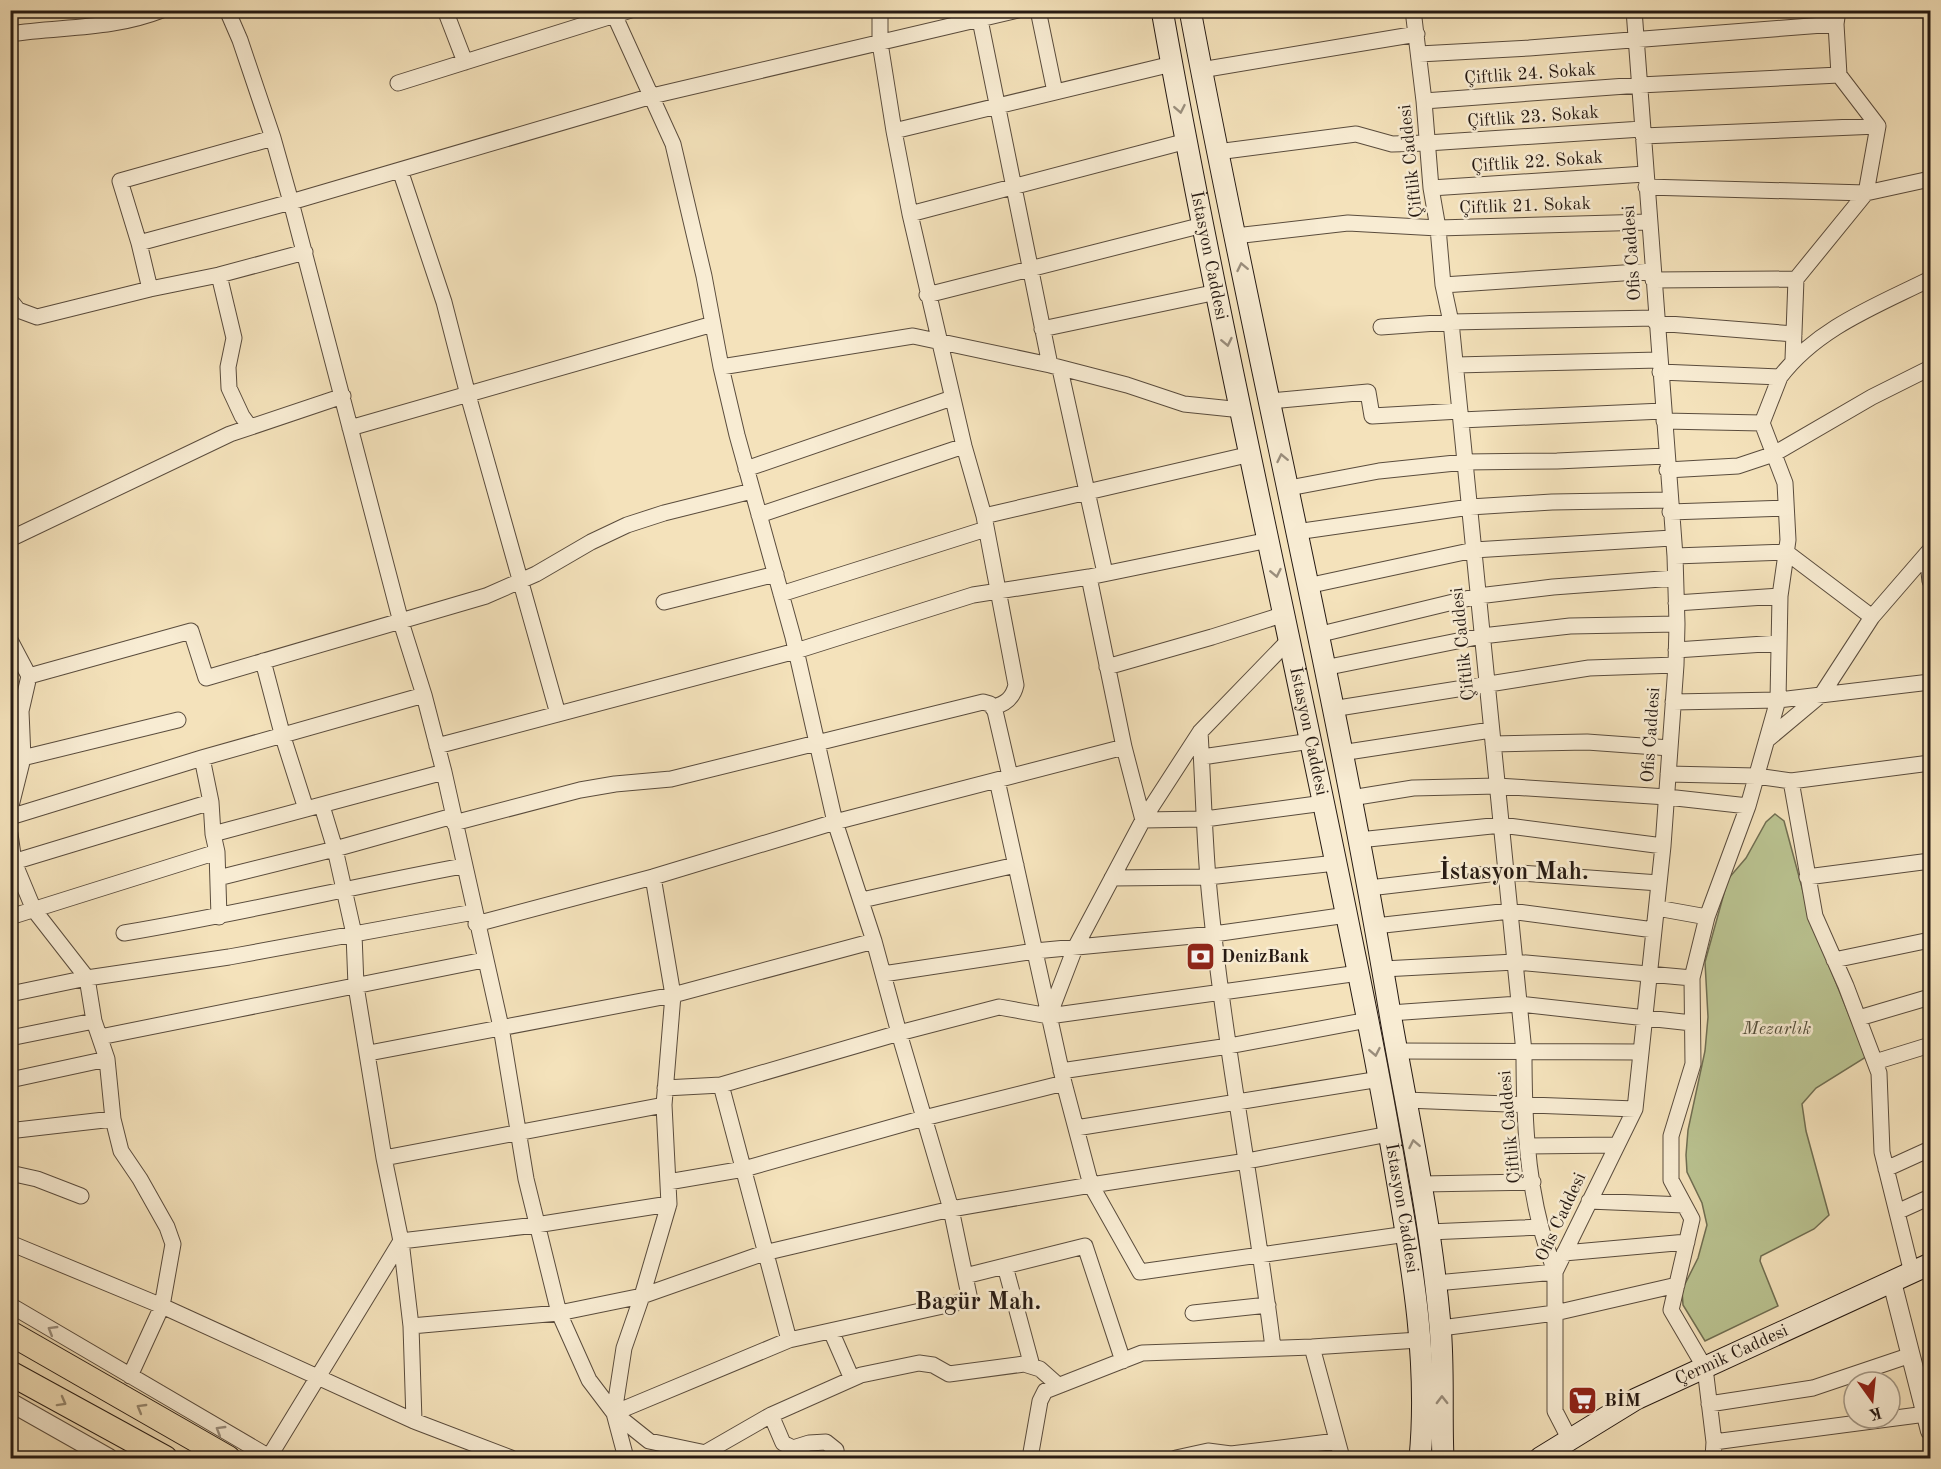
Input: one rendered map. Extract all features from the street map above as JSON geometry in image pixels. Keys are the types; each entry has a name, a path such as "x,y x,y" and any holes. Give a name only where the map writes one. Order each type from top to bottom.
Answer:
{"highway":[{"path":"10,1333 228,1458"},
{"path":"10,1373 165,1458"}],"main road":[{"name":"İstasyon Caddesi","path":"1162,10 1203,225 1380,1080 1407,1234 1419,1340 1422,1398 1420,1458"},
{"path":"1190,10 1217,152 1289,489 1369,888 1422,1184 1441,1328 1443,1458"},
{"name":"Çermik Caddesi","path":"1541,1458 1636,1399 1921,1269"}],"street":[{"path":"10,33 115,24 139,19 162,10"},
{"path":"227,10 240,40 273,138 401,622 424,694 444,772 484,960 501,1027 536,1225 559,1313 589,1380 614,1413 649,1441 702,1457 771,1415 861,1375 919,1363 933,1365 949,1374 1024,1364 1040,1369 1058,1385"},
{"path":"445,10 465,62"},
{"path":"398,83 613,13 630,10"},
{"path":"880,10 880,43 910,214 927,295 985,523 1016,685 1012,696 1007,701 993,707"},
{"path":"140,243 291,202 652,96 880,43 979,15 1018,10"},
{"path":"1038,10 1055,92"},
{"name":"Çiftlik Caddesi","path":"1413,10 1431,188 1456,365 1524,1053 1527,1146 1540,1227 1555,1272"},
{"name":"Ofis Caddesi","path":"1570,1440 1555,1411 1555,1272 1635,1109 1663,846 1676,657 1674,556 1634,10"},
{"path":"613,13 673,144 704,276 721,367 746,470 796,651 835,822 874,940 899,1034 951,1209 970,1300 789,1340 614,1413"},
{"path":"979,15 1042,329 1055,367 1106,573"},
{"path":"1419,54 1637,40 1837,17 1839,75 1878,126 1866,193 1796,279 1793,359"},
{"path":"1202,70 1417,34"},
{"path":"894,131 1172,64"},
{"name":"Çiftlik 24. Sokak","path":"1424,101 1640,85 1839,75"},
{"name":"Çiftlik 23. Sokak","path":"1217,152 1356,134 1392,144 1878,126"},
{"path":"150,289 140,243 120,181 273,138"},
{"path":"910,214 1187,141"},
{"path":"400,170 444,302 558,714"},
{"name":"Çiftlik 22. Sokak","path":"1431,188 1646,181 1866,193 1930,179"},
{"name":"Çiftlik 21. Sokak","path":"1235,236 1348,223 1438,228 1649,222"},
{"path":"927,295 1203,225"},
{"path":"10,300 18,310 37,317 150,289 219,275 305,252"},
{"path":"219,275 234,338 228,367 229,388 242,416 250,427"},
{"path":"1443,285 1653,276 1796,279"},
{"path":"1713,1458 1714,1442 1705,1368 1671,1311 1692,1219 1671,1179 1671,1136 1693,1064 1692,978 1707,917 1748,806 1778,700 1780,596 1788,540 1785,483 1762,423 1780,377 1793,359 1838,325 1930,279"},
{"path":"1042,329 1217,292"},
{"path":"1381,327 1451,322 1656,321 1794,334"},
{"path":"350,428 713,324"},
{"path":"721,367 913,336 1055,367 1126,385 1184,404 1242,410"},
{"path":"1456,365 1660,366 1780,377"},
{"path":"1289,489 1379,471 1465,462 1557,461 1738,466 1774,454 1872,397 1930,368"},
{"path":"1270,401 1368,392 1372,416 1663,416 1762,423"},
{"path":"10,539 230,434 343,396"},
{"path":"746,470 952,398"},
{"path":"759,515 964,446"},
{"path":"781,594 985,523 1086,491 1251,454"},
{"path":"29,676 191,631 206,678 486,596 555,565 591,542 627,525 664,513 752,491"},
{"path":"1296,532 1470,507 1552,502 1786,508"},
{"path":"1307,586 1474,550 1672,538"},
{"path":"437,747 796,651 939,605 997,590 1089,577 1269,540"},
{"path":"1674,556 1786,552 1872,617"},
{"path":"1766,741 1822,694 1872,617 1929,552"},
{"path":"1929,552 1930,581"},
{"path":"664,602 776,574"},
{"path":"1089,577 1124,747 1143,820"},
{"path":"1317,635 1478,596 1553,587 1675,578"},
{"path":"1676,603 1780,596"},
{"path":"1107,667 1285,614"},
{"path":"1324,668 1482,636 1570,626 1677,624"},
{"path":"1049,1016 1075,948 1143,820 1200,732 1290,639"},
{"path":"1332,709 1487,683 1779,643"},
{"path":"13,650 29,676"},
{"path":"263,661 283,736 334,849 354,934 356,986 369,1053 384,1158 401,1241 411,1326 414,1421"},
{"path":"10,810 17,760 16,712 29,676"},
{"path":"1673,702 1778,700 1930,682"},
{"path":"10,818 202,758 424,694"},
{"path":"218,878 453,819 580,790 671,778 983,702 990,704 993,707 1016,865 1062,1077 1091,1185 1140,1272 1407,1234"},
{"path":"17,760 178,720"},
{"path":"1200,732 1208,877 1214,934 1273,1348"},
{"path":"1341,753 1492,737 1670,748"},
{"path":"1202,757 1311,741"},
{"path":"10,994 87,978 230,957 354,934 475,918 653,877 835,822 1124,747"},
{"path":"202,758 211,802 213,834 217,852 219,917"},
{"path":"1668,774 1756,776 1791,781 1930,763"},
{"path":"213,834 444,772"},
{"path":"1791,781 1815,916 1880,1073 1882,1152 1897,1212 1921,1269"},
{"path":"1350,798 1413,789 1497,786 1667,797 1748,806"},
{"path":"12,862 211,802"},
{"path":"1143,820 1205,819 1324,803"},
{"path":"1359,840 1501,825 1663,846"},
{"path":"10,834 12,862 34,910 87,978 94,1021 106,1059 113,1119 121,1151 162,1218 173,1244 162,1306 130,1376"},
{"path":"10,917 217,852"},
{"path":"1807,877 1930,861"},
{"path":"1112,878 1208,877 1336,863"},
{"path":"862,900 1016,865"},
{"path":"124,933 219,917 343,889 463,866"},
{"path":"1369,888 1506,872 1659,883"},
{"path":"626,1458 614,1413 624,1348 669,1204 664,1105 673,995 653,877"},
{"path":"1657,908 1707,917"},
{"path":"1375,926 1510,911 1654,930"},
{"path":"883,974 1035,951 1214,934 1347,915"},
{"path":"369,1053 673,995 874,940"},
{"path":"1834,960 1930,940"},
{"path":"100,1037 484,960"},
{"path":"1383,969 1515,962 1692,978"},
{"path":"665,1088 721,1086 999,1007 1049,1016 1359,973"},
{"path":"1859,1018 1930,997"},
{"path":"1390,1013 1519,1004 1692,1023"},
{"path":"668,1182 744,1168 1062,1077 1368,1020"},
{"path":"10,1038 94,1021"},
{"path":"1875,1062 1930,1045"},
{"path":"1397,1051 1641,1052"},
{"path":"10,1080 106,1059"},
{"path":"1076,1128 1380,1080"},
{"path":"721,1086 789,1340"},
{"path":"1406,1100 1635,1109"},
{"path":"384,1158 664,1105"},
{"path":"10,1129 113,1119"},
{"path":"411,1326 559,1313 642,1296 764,1253 951,1209 1247,1161 1389,1134"},
{"path":"1527,1146 1617,1145"},
{"path":"1886,1169 1930,1149"},
{"path":"10,1173 36,1179 81,1196"},
{"path":"1422,1184 1533,1182"},
{"path":"1897,1212 1930,1197"},
{"path":"1589,1201 1684,1204"},
{"path":"401,1241 536,1225 669,1204"},
{"path":"1429,1232 1540,1227"},
{"path":"10,1305 270,1458 401,1241"},
{"path":"1564,1253 1687,1242"},
{"path":"10,1243 162,1306 414,1421 511,1458"},
{"path":"965,1276 1085,1246 1123,1361"},
{"path":"1005,1266 1032,1366"},
{"path":"1436,1283 1555,1272"},
{"path":"1714,1442 1928,1423 1892,1282"},
{"path":"1441,1328 1555,1313 1677,1285"},
{"path":"1192,1313 1268,1305"},
{"path":"831,1331 852,1379"},
{"path":"1030,1458 1040,1401 1046,1390 1142,1353 1312,1347 1419,1340"},
{"path":"1312,1347 1342,1458"},
{"path":"1709,1404 1813,1388 1911,1355"},
{"path":"10,1402 109,1458"},
{"path":"771,1415 783,1443 793,1448 809,1443 826,1442 836,1450 837,1458"},
{"path":"1176,1458 1208,1451 1231,1454 1337,1441"}],"green space":[{"name":"Mezarlık","path":"1775,814 1784,821 1811,921 1866,1057 1816,1088 1802,1104 1806,1131 1829,1215 1814,1229 1761,1256 1760,1261 1778,1306 1705,1341 1683,1305 1682,1290 1698,1258 1707,1225 1702,1203 1687,1172 1686,1155 1688,1130 1705,1051 1708,1017 1705,962 1728,879 1746,858 1766,822"}],"place":[{"name":"DenizBank","path":"1200,957"},
{"name":"BİM","path":"1583,1401"}],"district":[{"name":"İstasyon Mah.","path":"1514,873"},
{"name":"Bagür Mah.","path":"978,1303"}]}
